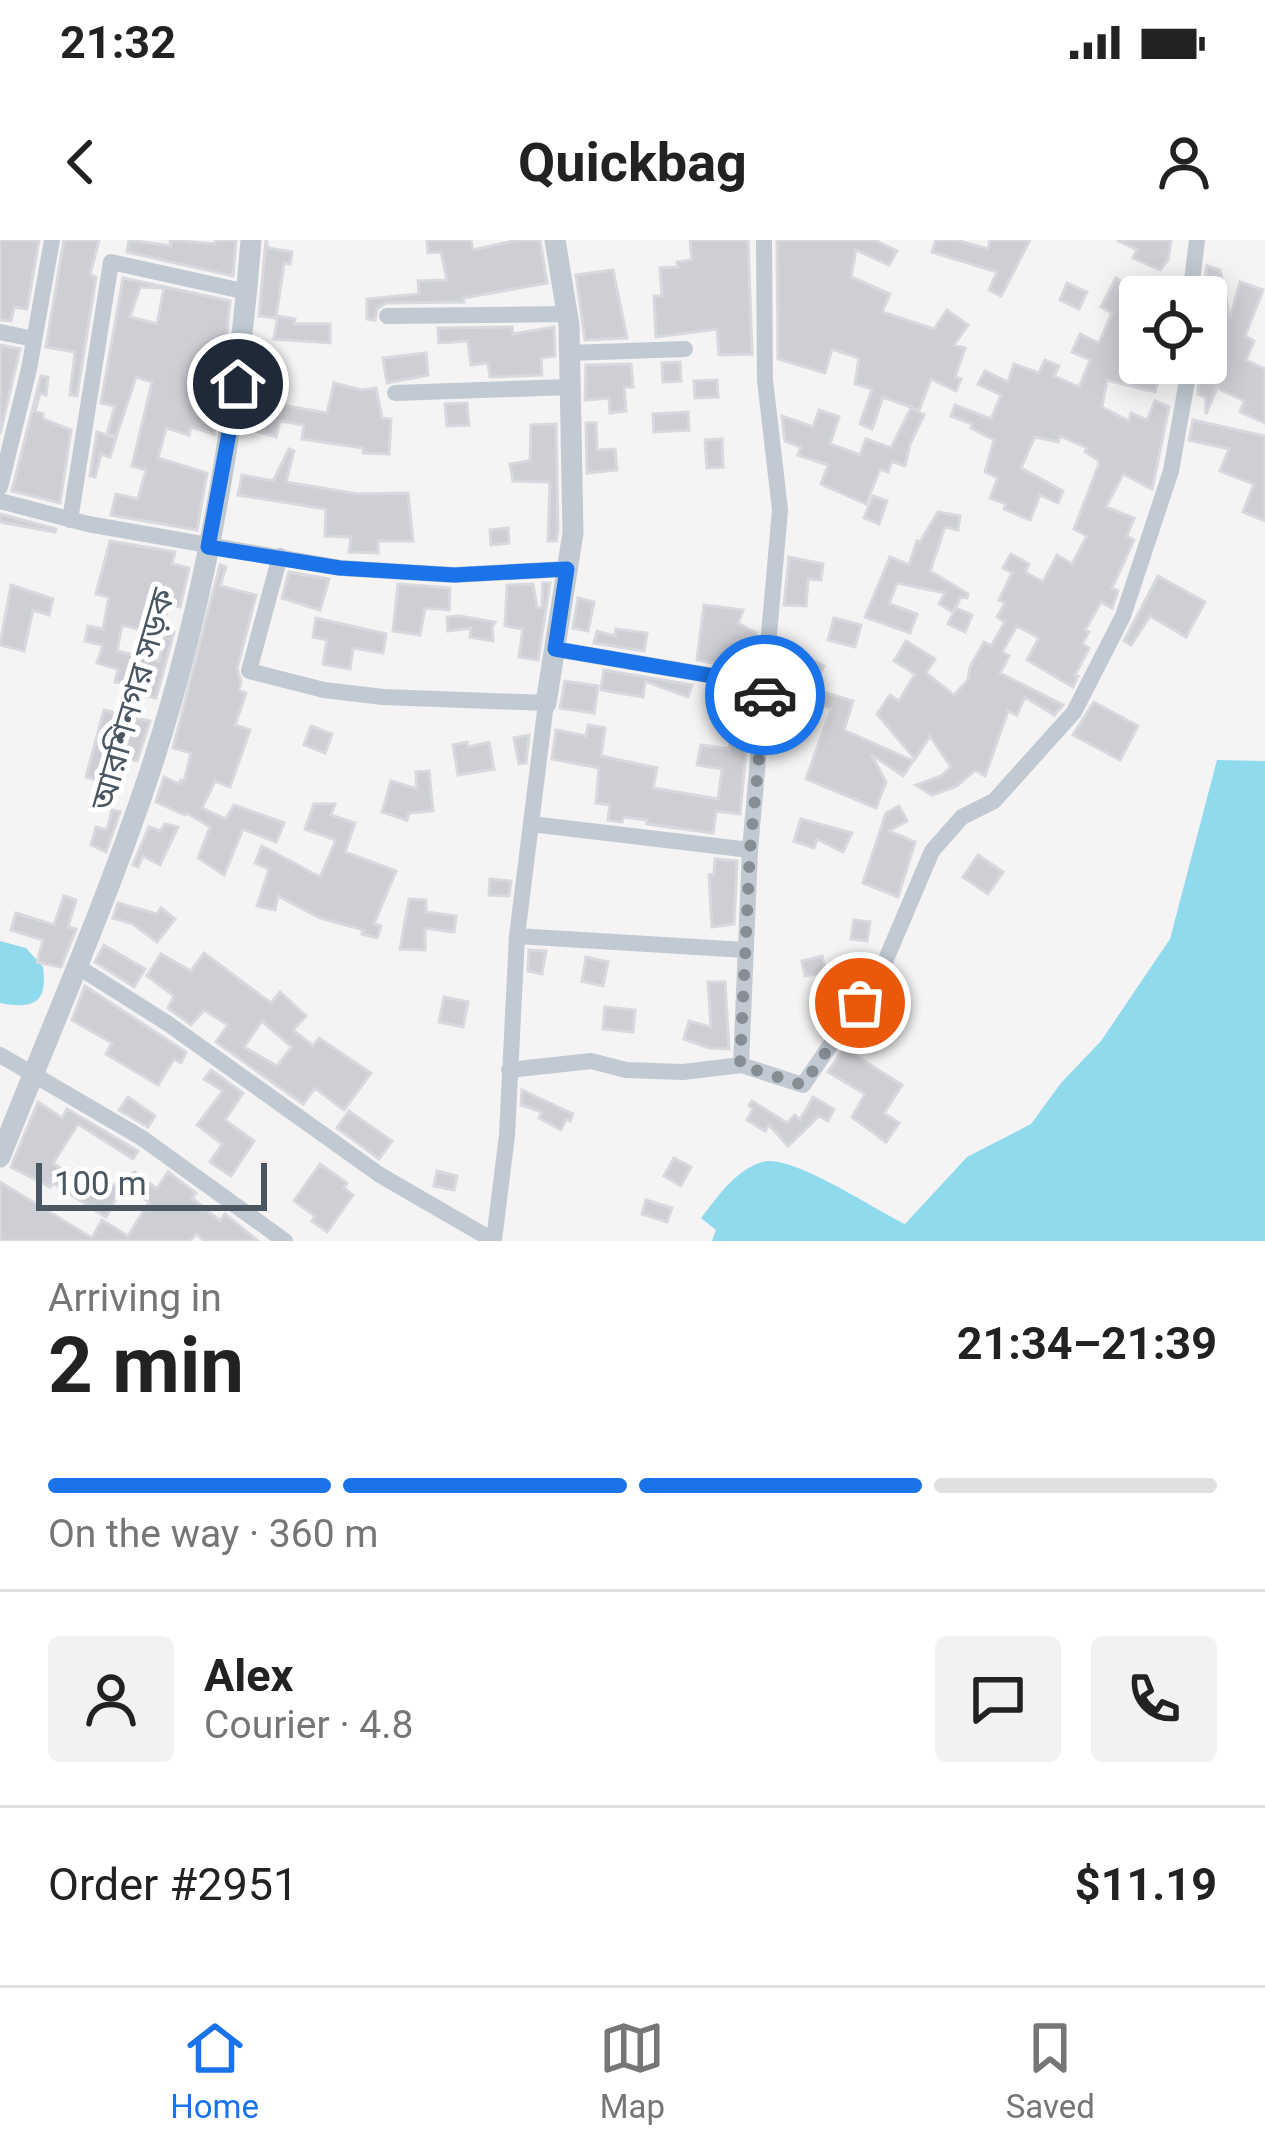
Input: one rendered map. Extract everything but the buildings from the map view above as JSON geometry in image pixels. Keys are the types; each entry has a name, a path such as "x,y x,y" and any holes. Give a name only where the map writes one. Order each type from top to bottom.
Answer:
{"street":[{"path":"0,488 52,240"},
{"name":"আরশিনগর সড়ক","path":"0,1156 80,968 141,800 208,547 234,417 251,240"},
{"path":"80,968 185,1035 380,1175 494,1241 507,1135 518,936 546,703 573,533 567,314 555,240"},
{"path":"740,1065 750,850 780,510 764,380 764,240"},
{"path":"1193,276 1197,240"},
{"path":"70,520 111,262 247,292"},
{"path":"387,316 567,314"},
{"path":"0,332 34,339"},
{"path":"569,352 685,349"},
{"path":"509,1070 591,1061 626,1070 683,1072 740,1065 803,1085 881,971 932,851 962,817 994,801 1074,712 1123,616 1171,471 1183,384"},
{"path":"395,393 571,387"},
{"path":"0,501 70,520 340,568 454,575 567,569"},
{"path":"280,556 249,670 324,690 383,697 546,703"},
{"path":"555,649 766,685"},
{"path":"531,824 750,850"},
{"path":"518,936 745,950"},
{"path":"0,1055 142,1138 285,1241"}],"water":[{"path":"1217,760 1265,761 1265,1241 712,1241 716,1230 701,1218 735,1178 762,1162 812,1174 905,1224 967,1157 1031,1124 1101,1041 1170,939"},
{"path":"0,941 26,948 43,967 43,990 35,1002 0,1003"}],"way so far":[{"path":"765,695 750,850 740,1065 803,1085 860,1003"}],"route":[{"path":"238,384 208,547 340,568 454,575 567,569 555,649 766,685 765,695"}]}
